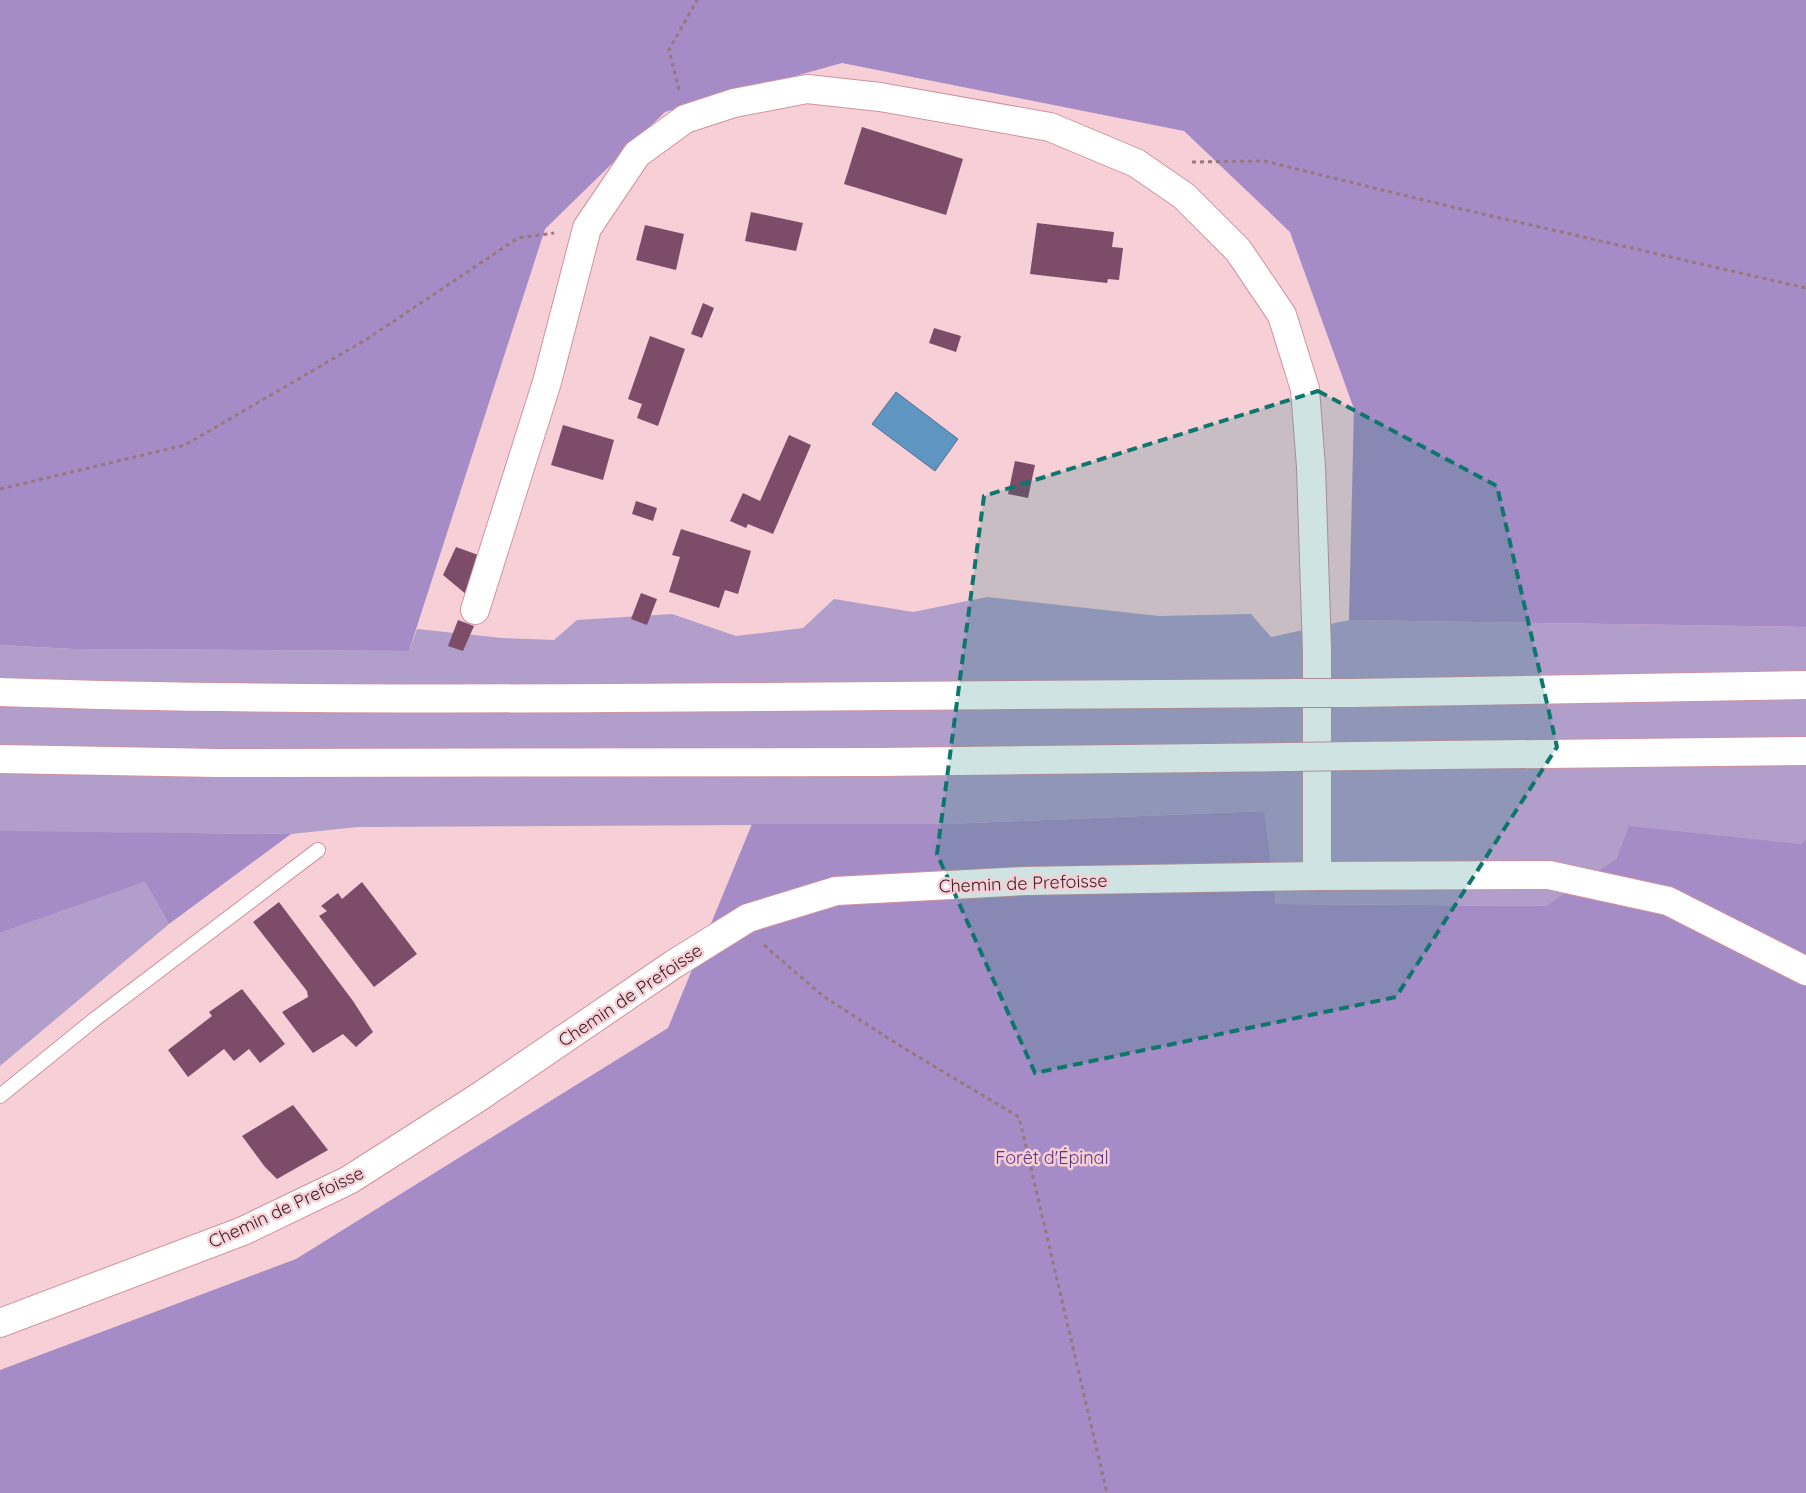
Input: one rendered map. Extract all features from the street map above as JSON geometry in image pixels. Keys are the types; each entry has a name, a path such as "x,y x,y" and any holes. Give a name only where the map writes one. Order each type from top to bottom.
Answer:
{"main road":[{"path":"475,610 547,382 587,228 637,154 685,120 734,103 807,89 880,97 1050,127 1136,162 1184,196 1238,250 1282,315 1305,389 1310,467 1317,651 1316,876"},
{"path":"0,692 152,698 506,699 1352,693 1806,685"},
{"path":"0,759 277,763 881,762 1806,751"},
{"name":"Chemin de Prefoisse","path":"0,1324 243,1231 349,1180 480,1096 674,964 748,918 836,891 1025,881 1316,876 1549,875 1668,901 1806,971"}],"lane":[{"path":"0,1096 96,1019 318,850"}],"path":[{"path":"685,120 670,50 697,0"},
{"path":"1186,162 1264,161 1448,206 1806,288"},
{"path":"0,489 185,445 368,339 518,238 587,228"},
{"path":"740,923 823,996 902,1047 1019,1117 1107,1493"}],"highlighted area":[{"path":"1318,391 1497,486 1557,747 1396,997 1035,1073 937,854 984,496"}],"shaded area":[{"path":"987,597 1159,616 1251,614 1271,637 1349,620 1806,627 1806,839 1800,844 1617,858 1547,906 1276,904 1263,811 947,824 358,827 291,834 0,832 0,645 73,649 409,651 417,629 502,638 554,640 577,620 672,614 736,636 803,628 834,599 913,612"},
{"path":"145,882 169,924 0,1066 0,933"}],"green space":[{"path":"0,0 1806,0 1806,627 1349,620 1354,409 1290,232 1184,131 842,63 665,112 545,229 409,651 73,649 0,645"},
{"name":"Forêt d'Épinal","path":"1264,811 1276,904 1546,906 1617,858 1629,826 1800,844 1806,839 1806,1493 0,1493 0,1370 296,1259 668,1028 752,824 947,824"},
{"path":"0,831 291,834 169,924 145,882 0,933"}],"water":[{"path":"896,392 958,439 935,471 872,424"}],"building":[{"path":"862,127 963,159 946,215 844,184"},
{"path":"751,212 803,223 796,251 745,241"},
{"path":"1037,223 1114,232 1112,247 1123,248 1119,280 1108,279 1107,283 1030,274"},
{"path":"645,225 684,234 676,270 636,260"},
{"path":"703,303 714,308 702,338 691,334"},
{"path":"934,328 961,336 956,352 929,343"},
{"path":"650,336 685,349 658,426 637,418 642,404 628,399"},
{"path":"563,425 614,440 603,480 551,465"},
{"path":"789,435 811,445 773,534 748,524 746,528 730,521 743,493 760,501"},
{"path":"1015,461 1035,465 1028,498 1008,494"},
{"path":"636,501 657,508 653,521 632,514"},
{"path":"681,529 751,551 738,594 725,590 719,608 669,592 680,557 672,555"},
{"path":"456,547 481,556 467,595 443,575"},
{"path":"641,593 657,599 647,625 631,619"},
{"path":"458,620 474,626 463,651 448,646"},
{"path":"362,882 417,954 374,987 319,916 327,911 321,906 338,893 342,899"},
{"path":"279,902 353,1001 373,1032 356,1047 343,1034 313,1053 282,1012 308,997 307,991 253,922"},
{"path":"242,989 285,1044 260,1063 249,1049 234,1061 224,1049 188,1077 168,1050 212,1016 209,1012"},
{"path":"293,1105 328,1150 277,1179 265,1167 242,1136"}]}
